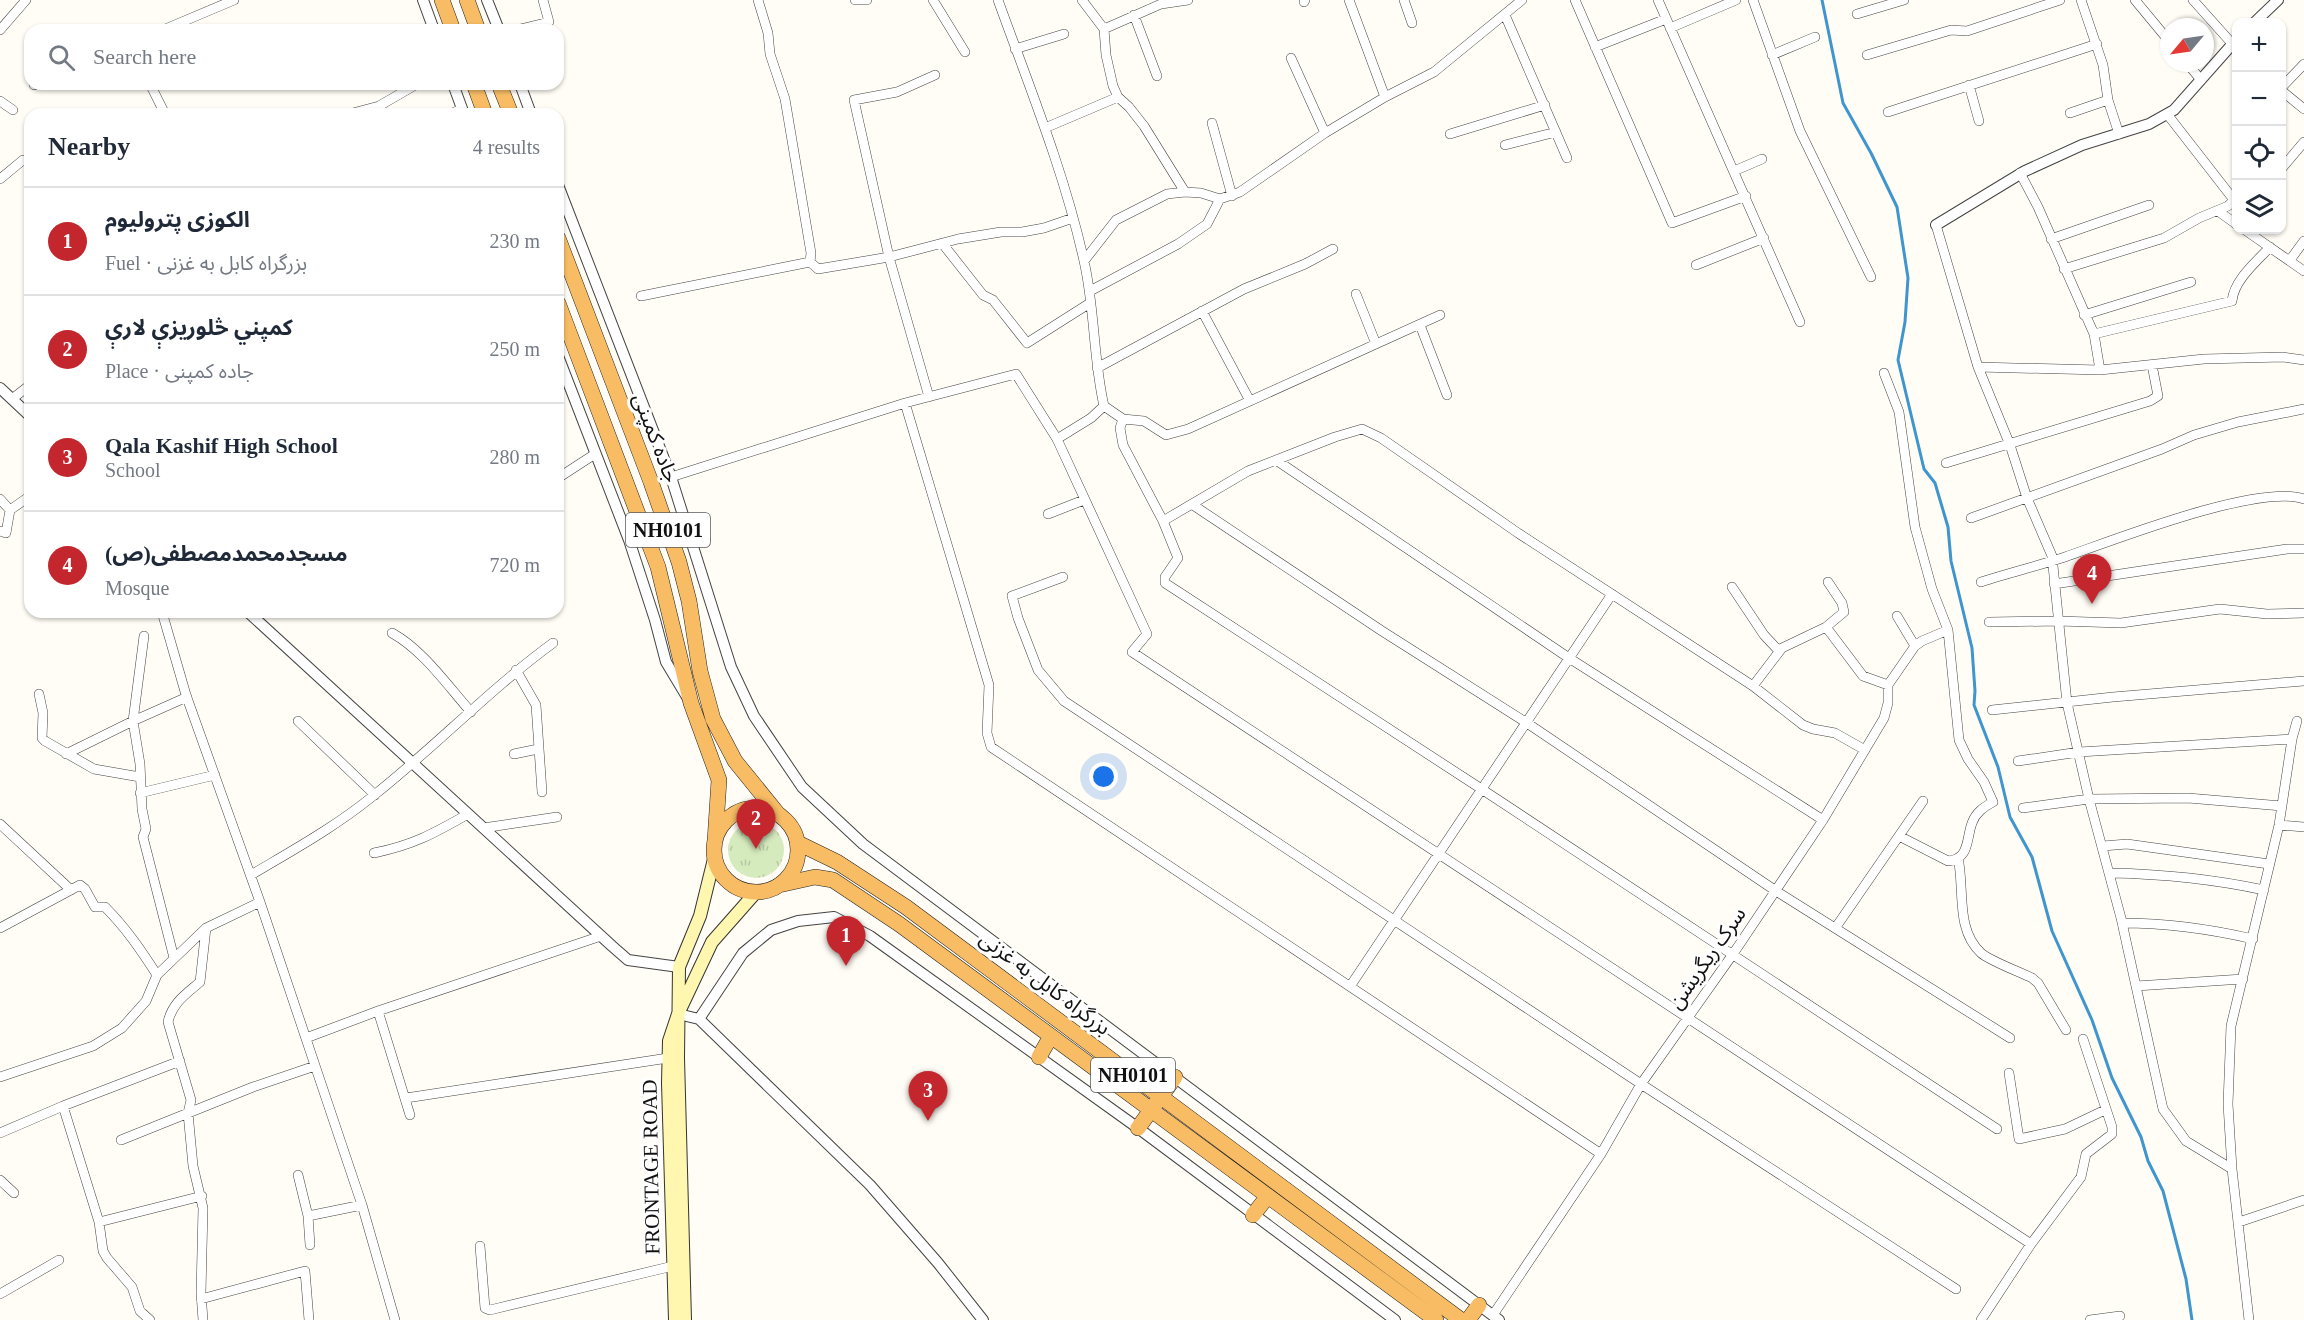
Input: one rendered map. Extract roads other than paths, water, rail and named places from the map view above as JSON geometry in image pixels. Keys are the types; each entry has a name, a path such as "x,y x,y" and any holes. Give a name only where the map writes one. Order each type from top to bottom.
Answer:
{"highway":[{"path":"442,0 451,24"},
{"path":"467,0 476,24"},
{"path":"476,90 483,108"},
{"path":"501,90 509,108"},
{"name":"جاده کمپنی","path":"564,254 679,562 700,671 713,719 735,761 778,814"},
{"name":"جاده کمپنی","path":"564,319 658,567 691,703 719,780 715,848"},
{"path":"757,891 740,888 726,878 721,872 715,848 724,823 740,811 760,808 778,814"},
{"name":"NH0101","path":"778,814 788,822 798,843"},
{"path":"779,885 794,867 798,843"},
{"name":"بزرگراه کابل به غزنی","path":"798,843 837,861 906,907 1161,1096 1441,1316"},
{"name":"بزرگراه کابل به غزنی","path":"779,885 815,877 834,880 899,924 1268,1196 1441,1316 1461,1320"},
{"name":"NH0101","path":"757,891 768,890 779,885"},
{"path":"1039,1057 1051,1036"},
{"path":"1138,1128 1175,1077"},
{"path":"1253,1215 1268,1196"},
{"path":"1468,1320 1479,1305"}],"main road":[{"path":"685,1320 679,967 700,916 715,848"},
{"path":"678,1014 712,942 757,891"},
{"name":"FRONTAGE ROAD","path":"675,1320 668,1058 669,1041 678,1014"}],"street":[{"path":"0,30 26,0"},
{"path":"177,24 234,0"},
{"path":"423,0 432,24"},
{"path":"488,0 497,24"},
{"path":"541,24 549,22 543,0"},
{"path":"758,0 768,33 770,54 785,99 812,253 810,262"},
{"path":"855,0 867,0"},
{"path":"933,0 965,52"},
{"path":"998,0 1045,128 1073,218 1090,291 1097,368 1104,406 1123,419 1144,421 1166,435 1188,429 1440,315"},
{"path":"1082,0 1104,29 1106,55 1118,97 1129,106 1144,126 1185,192"},
{"path":"1104,29 1161,4 1188,0"},
{"path":"1349,0 1385,97"},
{"path":"1404,0 1412,23"},
{"path":"1084,261 1116,220 1167,194 1201,193 1221,199 1232,196 1325,133 1385,97 1434,72 1522,0"},
{"path":"1575,0 1672,223 1746,196"},
{"path":"1658,0 1800,322"},
{"path":"1670,28 1736,0"},
{"path":"1753,0 1800,131 1871,277"},
{"path":"1857,14 1904,0"},
{"path":"1867,55 1951,30 1967,31 2060,0"},
{"path":"2081,0 2097,44 2108,100 2119,134"},
{"path":"2135,0 2160,30"},
{"path":"2193,0 2232,41"},
{"path":"2258,18 2278,0"},
{"path":"1134,15 1156,76"},
{"path":"1505,15 1567,158"},
{"path":"1595,47 1666,19"},
{"path":"1015,49 1064,34"},
{"path":"1772,55 1815,37"},
{"path":"1888,112 2097,44"},
{"path":"2232,47 2174,110 2149,124 2082,145 2020,173 1936,225 1978,367 2010,445 2027,498 2052,561 2067,703 2089,799 2122,923 2163,1109 2186,1141 2232,1169"},
{"path":"1291,58 1325,133"},
{"path":"2286,84 2304,64"},
{"path":"2194,72 2201,80"},
{"path":"929,397 889,257 854,100 897,92 935,75"},
{"path":"1969,85 1979,121"},
{"path":"153,90 162,108"},
{"path":"372,108 407,90"},
{"path":"455,90 462,108"},
{"path":"521,90 529,108"},
{"path":"2286,93 2304,109"},
{"path":"1045,128 1118,97"},
{"path":"2070,113 2108,100"},
{"path":"0,101 14,110"},
{"path":"1450,134 1545,105"},
{"path":"2064,269 2164,238 2199,218 2218,211 2234,200 2167,114"},
{"path":"1212,123 1232,196"},
{"path":"1505,145 1556,132"},
{"path":"2286,163 2304,142"},
{"path":"1734,171 1762,159"},
{"path":"0,179 23,160"},
{"path":"2020,173 2038,207 2094,334 2100,370"},
{"path":"1090,291 1178,244 1207,225 1221,199"},
{"path":"564,200 671,477 731,667 754,716 802,787 863,844 1496,1318"},
{"path":"2051,239 2149,205"},
{"path":"2218,211 2232,221"},
{"path":"810,262 818,269 889,257 942,243 1001,232 1022,232 1044,228 1073,218"},
{"path":"2251,234 2304,271"},
{"path":"1696,265 1764,238"},
{"path":"2290,260 2304,241"},
{"path":"942,243 983,295 993,300 1027,343 1090,303"},
{"path":"2094,334 2232,302 2233,293 2245,274 2270,247"},
{"path":"1097,368 1244,289 1305,264 1333,249"},
{"path":"641,296 810,262"},
{"path":"2084,315 2191,282"},
{"path":"1356,294 1376,344"},
{"path":"1202,311 1250,401"},
{"path":"1420,325 1447,395"},
{"path":"1978,367 2100,370 2204,359 2283,357 2304,360"},
{"path":"1946,463 2141,405 2158,396 2152,365"},
{"path":"564,372 629,540 656,620 666,662 691,703"},
{"path":"1884,373 1899,412 1915,526 1932,589 1948,630 1959,740 1993,802 1981,809 1972,822 1966,850 1958,858 1948,861 1899,836"},
{"path":"671,477 905,403 1016,374 1057,439 1147,634 1131,652 2031,1244"},
{"path":"0,388 24,410"},
{"path":"12,399 24,390"},
{"path":"905,403 989,685 987,733 991,747 1601,1154"},
{"path":"1057,439 1091,418 1104,406"},
{"path":"1971,518 2194,435 2238,422 2304,409"},
{"path":"1123,419 1120,428 1123,445 1163,521 1178,558 1165,577 1165,583 1997,1129"},
{"path":"1163,521 1248,471 1335,437 1362,429 1381,438 1518,533 1753,686 1803,725 1835,733 1865,750"},
{"path":"564,474 595,454"},
{"path":"1276,460 1569,658 1823,820"},
{"path":"1981,582 2193,514 2246,501 2284,496 2304,499"},
{"path":"0,499 10,510"},
{"path":"0,531 6,533 10,510 24,500"},
{"path":"1048,514 1084,500"},
{"path":"1193,505 1527,723 1776,891 2010,1038"},
{"path":"2054,584 2287,549 2304,549"},
{"path":"1063,577 1012,596 1038,670 1064,701 1641,1084 1956,1289"},
{"path":"1753,686 1782,648 1826,627 1844,612 1842,603 1828,582"},
{"path":"1732,587 1764,635 1779,651"},
{"path":"1352,986 1611,594"},
{"path":"1989,622 2121,623 2220,609 2267,614 2304,613"},
{"path":"1896,616 1915,646"},
{"path":"164,618 187,698 251,875 362,1205 395,1320"},
{"path":"254,618 628,960 679,967"},
{"path":"1826,627 1863,676 1888,685"},
{"name":"سرک ریگریشن","path":"1496,1318 1601,1154 1641,1084 1733,954 1823,820 1884,718 1888,703 1888,685 1915,646 1922,640 1948,630"},
{"path":"392,633 403,639 418,653 471,712"},
{"path":"144,636 133,721 146,829 143,837 174,958"},
{"path":"251,875 342,820 375,795 516,670 553,643"},
{"path":"516,670 536,705 542,792"},
{"path":"1992,710 2230,686 2304,681"},
{"path":"39,694 43,713 42,738 94,769 140,777"},
{"path":"66,754 133,721 187,698"},
{"path":"297,721 375,795"},
{"path":"2249,1320 2232,1169 2228,1104 2231,1026 2279,825 2292,739 2297,721"},
{"path":"2018,761 2079,752 2292,739"},
{"path":"514,754 538,749"},
{"path":"140,793 215,775"},
{"path":"2023,808 2089,799 2188,798 2282,806"},
{"path":"1836,927 1923,801"},
{"path":"374,853 407,846 468,814"},
{"path":"483,828 557,817"},
{"path":"0,824 71,890"},
{"path":"2279,825 2304,827"},
{"path":"2103,846 2127,844 2269,864"},
{"path":"1958,858 1965,923 1969,936 1981,953 2038,983 2066,1030"},
{"path":"2110,873 2157,874 2229,882 2264,890"},
{"path":"0,928 80,885 95,906 105,907 131,934 157,975"},
{"path":"0,1077 93,1046 122,1028 146,1001 157,975 206,928 260,902"},
{"path":"699,1019 743,953 771,930 798,921 834,917 870,936 1138,1128 1395,1320"},
{"path":"2122,923 2149,923 2217,931 2253,939"},
{"path":"203,1320 201,1299 202,1196 193,1166 188,1113 191,1100 168,1022 170,1012 181,997 200,982 206,928"},
{"path":"306,1038 378,1011 601,936"},
{"path":"2136,986 2243,979"},
{"path":"378,1011 410,1115"},
{"path":"678,1014 699,1019 870,1185 938,1263 983,1320"},
{"path":"1981,1320 2031,1244 2081,1177 2085,1154 2111,1136 2112,1127 2083,1039"},
{"path":"406,1098 668,1058"},
{"path":"0,1133 180,1061"},
{"path":"121,1140 315,1066"},
{"path":"2009,1073 2019,1139 2065,1129 2105,1110"},
{"path":"63,1106 80,1154 99,1222 101,1246 107,1258 132,1287 140,1311 150,1320"},
{"path":"298,1175 308,1216 310,1245"},
{"path":"0,1180 14,1193"},
{"path":"99,1222 202,1196"},
{"path":"2239,1222 2304,1200"},
{"path":"308,1216 362,1205"},
{"path":"480,1246 485,1308 490,1310 673,1266"},
{"path":"0,1294 59,1260"},
{"path":"201,1299 305,1271 309,1320"},
{"path":"2090,1320 2120,1316"}],"waterway":[{"path":"1822,0 1843,103 1871,153 1897,207 1908,278 1905,322 1898,360 1924,469 1935,483 1948,527 1951,561 1972,648 1974,705 1998,767 2010,817 2032,857 2052,931 2092,1020 2112,1078 2141,1137 2148,1161 2163,1191 2186,1279 2192,1320"}],"place":[{"name":"مسجدمحمدمصطفی(ص)","path":"2092,604"},
{"name":"کمپني څلوريزې لارې","path":"756,849"},
{"name":"الکوزی پترولیوم","path":"846,966"},
{"name":"Qala Kashif High School","path":"928,1121"}]}
